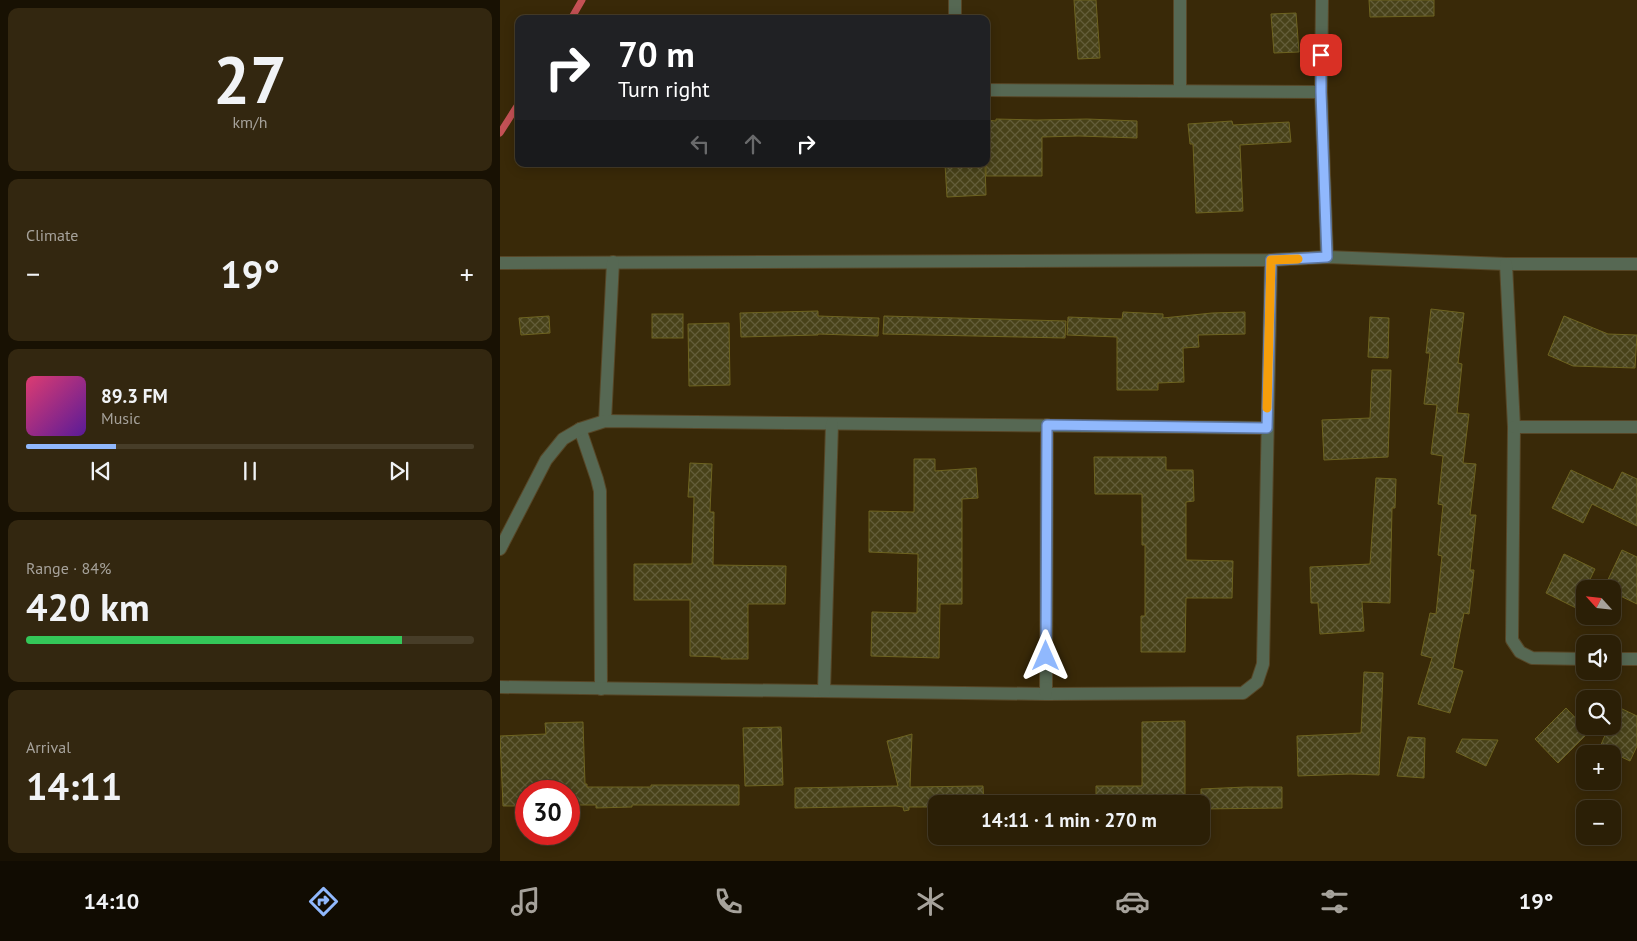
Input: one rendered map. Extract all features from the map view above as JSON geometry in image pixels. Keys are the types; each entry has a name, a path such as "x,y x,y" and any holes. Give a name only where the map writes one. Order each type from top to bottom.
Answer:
{"street":[{"path":"955,0 955,15"},
{"path":"1180,0 1180,90"},
{"path":"1322,0 1321,92 1327,257"},
{"path":"990,90 1321,92"},
{"path":"500,263 1271,260 1327,257 1506,264 1637,264"},
{"path":"500,687 1046,694 1243,693 1257,682 1263,664 1271,260"},
{"path":"606,421 613,262"},
{"path":"1506,264 1514,427 1512,640 1520,652 1532,658 1576,659"},
{"path":"500,549 546,460 563,440 580,429 606,421 1267,428"},
{"path":"824,691 832,424"},
{"path":"1046,694 1047,425"},
{"path":"1514,427 1637,427"},
{"path":"580,429 600,491 600,689"},
{"path":"1621,659 1637,659"}],"building":[{"path":"1074,0 1096,0 1100,58 1078,59"},
{"path":"1369,0 1434,0 1434,16 1370,17"},
{"path":"1296,13 1299,52 1274,53 1271,14"},
{"path":"996,119 1087,119 1137,121 1137,138 1042,137 1042,176 986,176 986,167 990,167 990,120 996,121"},
{"path":"1232,121 1233,125 1289,122 1291,142 1240,145 1243,211 1196,213 1193,144 1190,144 1188,124"},
{"path":"945,167 985,167 986,195 947,197"},
{"path":"1431,309 1464,313 1458,363 1462,364 1457,413 1469,414 1463,463 1476,464 1470,515 1476,515 1470,570 1474,570 1469,614 1464,613 1453,668 1463,671 1450,713 1418,704 1432,658 1421,655 1430,613 1436,614 1442,556 1438,555 1443,505 1438,504 1443,456 1431,454 1437,405 1424,404 1430,353 1426,353"},
{"path":"818,311 818,316 879,318 878,336 818,334 741,337 740,313"},
{"path":"1123,312 1163,314 1163,318 1245,312 1245,334 1198,335 1199,347 1183,348 1184,382 1158,383 1158,390 1117,390 1117,337 1067,335 1068,317 1122,319"},
{"path":"652,314 683,314 683,338 652,338"},
{"path":"549,316 550,333 521,335 519,318"},
{"path":"884,316 1066,321 1065,338 883,334"},
{"path":"1564,316 1608,334 1637,335 1635,368 1573,366 1548,355"},
{"path":"1370,317 1389,318 1388,358 1368,357"},
{"path":"729,323 730,385 689,386 688,324"},
{"path":"1372,370 1391,370 1388,457 1324,460 1322,420 1370,418"},
{"path":"1094,457 1166,457 1166,470 1193,470 1194,501 1186,502 1186,560 1233,561 1232,598 1186,598 1185,652 1141,652 1141,616 1145,616 1145,545 1142,545 1142,494 1095,494"},
{"path":"914,459 935,459 935,471 976,468 978,498 962,499 962,604 940,604 939,658 871,656 872,612 917,613 918,554 869,552 869,511 914,512"},
{"path":"690,463 712,464 710,512 714,512 713,565 786,566 785,604 748,604 748,659 690,656 690,600 634,600 634,564 692,564 694,497 688,497"},
{"path":"1571,470 1613,490 1622,472 1637,479 1637,526 1592,504 1583,523 1552,508"},
{"path":"1376,478 1396,479 1395,508 1392,508 1390,603 1362,602 1364,631 1320,634 1318,603 1311,603 1310,567 1370,564"},
{"path":"1622,550 1637,557 1637,604 1621,596 1621,580 1608,580"},
{"path":"1564,554 1595,569 1590,580 1576,580 1576,608 1546,593"},
{"path":"1364,672 1383,673 1379,775 1298,776 1297,736 1361,733"},
{"path":"1566,708 1576,718 1576,735 1586,735 1558,763 1535,739"},
{"path":"1621,708 1637,716 1637,746 1630,761 1621,757 1621,745 1601,745 1605,735 1621,735"},
{"path":"1185,721 1185,795 1096,795 1096,786 1142,786 1142,722"},
{"path":"583,722 585,784 587,784 587,787 739,785 739,805 632,805 632,807 596,808 596,805 580,805 580,780 515,780 515,806 503,806 500,736 546,734 545,723"},
{"path":"781,727 783,785 745,786 743,728"},
{"path":"912,734 910,787 983,786 984,795 928,795 928,807 909,807 909,810 904,811 903,807 896,806 795,808 795,788 898,786 887,741"},
{"path":"1408,737 1425,738 1424,778 1397,776"},
{"path":"1462,739 1498,740 1486,766 1456,752"},
{"path":"1282,787 1282,808 1210,809 1210,795 1201,795 1201,789"}],"waterway":[{"path":"573,15 582,0"},
{"path":"500,133 515,109"}],"slow traffic":[{"path":"1267,408 1271,260 1298,259"}],"route":[{"path":"1046,656 1047,425 1267,428 1271,260 1327,257 1321,55"}]}
